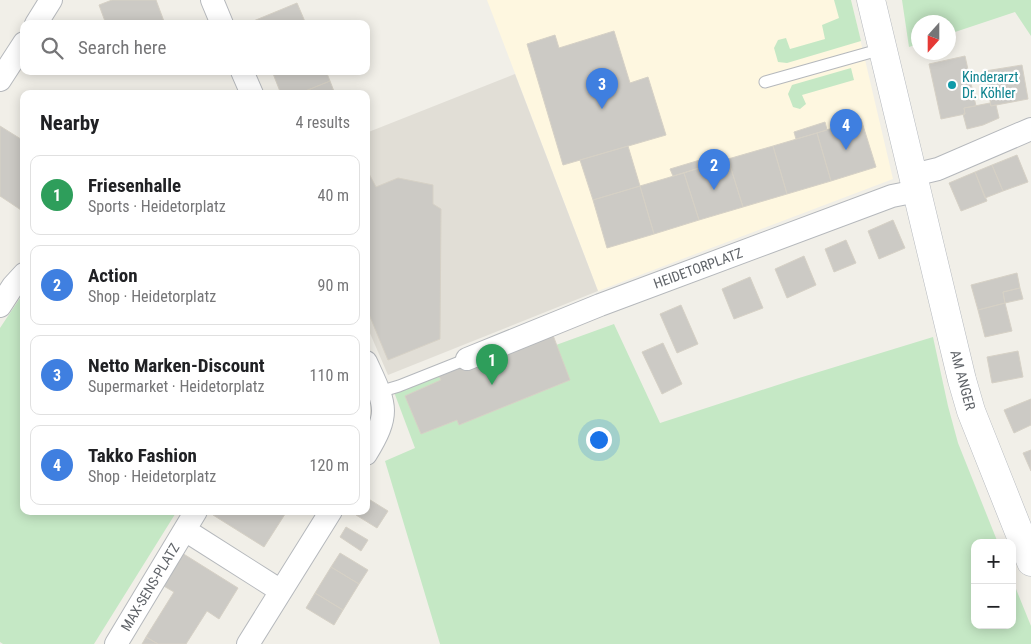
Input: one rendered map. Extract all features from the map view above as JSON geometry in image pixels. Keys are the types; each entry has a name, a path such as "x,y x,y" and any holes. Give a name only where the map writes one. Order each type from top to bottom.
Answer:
{"street":[{"path":"38,20 51,0"},
{"path":"212,0 220,20"},
{"path":"871,0 915,183"},
{"path":"0,80 20,49"},
{"path":"244,75 250,90"},
{"name":"HEIDETORPLATZ","path":"467,359 600,305 892,196 938,169 1031,129"},
{"name":"AM ANGER","path":"915,183 962,380 971,410 1031,562"},
{"path":"0,306 20,278"},
{"path":"370,371 381,397 384,412 378,433 370,447"},
{"path":"248,644 328,515"},
{"name":"MAX-SENS-PLATZ","path":"116,644 191,520 281,591"}],"lane":[{"path":"765,82 882,49"},
{"path":"381,397 399,386 467,359"}],"shaded area":[{"path":"487,0 851,0 893,179 598,291"},
{"path":"515,74 598,291 388,375 370,333 370,131"}],"green space":[{"path":"834,0 851,0 861,41 787,63 778,62 774,48 778,40 786,38 790,49 825,39 822,25 839,18"},
{"path":"902,0 1031,0 1031,36 1015,12 956,32 956,15 911,15 911,46 909,47"},
{"path":"851,68 854,80 802,95 806,104 800,109 793,107 788,94 792,85"},
{"path":"20,298 20,515 175,515 94,644 3,644 0,642 0,328"},
{"path":"614,324 660,423 933,337 958,443 996,539 971,539 971,629 1016,629 1016,589 1031,626 1031,644 440,644 385,461 415,448 394,392 438,374 556,345"}],"building":[{"path":"112,0 156,0 164,20 105,20 99,5"},
{"path":"297,3 304,20 256,20"},
{"path":"614,31 630,83 648,77 666,135 563,165 527,44 555,35 559,48"},
{"name":"Kinderarzt Dr. Köhler","path":"965,56 976,106 964,108 965,114 941,119 929,64 956,60 956,58"},
{"path":"1022,65 1028,99 991,106 985,71"},
{"path":"274,75 328,75 330,81 308,90 279,90"},
{"path":"330,81 333,90 308,90"},
{"path":"990,103 991,106 996,105 999,118 967,129 963,114 965,114 964,108"},
{"path":"861,119 876,167 831,181 817,133"},
{"path":"825,122 827,130 796,139 794,132"},
{"path":"0,126 20,138 20,209 0,196"},
{"path":"817,133 831,181 787,194 773,146"},
{"path":"628,146 640,186 593,200 580,160"},
{"path":"773,146 787,194 743,207 728,159"},
{"path":"1017,155 1028,182 1003,191 992,165"},
{"path":"728,159 743,207 699,220 684,173"},
{"path":"700,160 702,167 673,176 670,169"},
{"path":"992,165 1003,191 985,198 975,172"},
{"path":"975,172 987,201 961,211 949,183"},
{"path":"684,173 699,220 654,234 640,186"},
{"path":"370,176 376,187 398,178 433,185 433,204 441,209 440,339 388,360 370,317"},
{"path":"640,186 654,234 607,248 593,200"},
{"path":"893,220 905,248 879,259 868,231"},
{"path":"846,240 856,263 834,272 825,249"},
{"path":"804,256 816,285 787,298 775,269"},
{"path":"1017,273 1020,288 1003,292 1005,303 978,310 971,285"},
{"path":"750,277 763,308 734,319 722,289"},
{"path":"1020,288 1023,299 1005,303 1003,292"},
{"path":"1005,303 1012,331 985,337 978,310"},
{"path":"681,305 698,344 677,353 660,314"},
{"path":"551,330 570,380 459,425 457,420 421,434 405,396 441,380 438,374"},
{"path":"663,343 682,384 662,394 642,352"},
{"path":"1018,351 1023,377 992,383 987,357"},
{"path":"1031,399 1031,425 1014,433 1004,410"},
{"path":"1031,450 1031,471 1023,453"},
{"path":"370,500 388,511 377,528 356,515 370,515"},
{"path":"213,515 284,515 264,547"},
{"path":"346,527 368,540 361,551 340,537"},
{"path":"182,553 238,588 219,619 207,611 186,644 158,644 146,637 174,592 162,585"},
{"path":"340,553 368,570 359,584 331,567"},
{"path":"331,567 359,584 343,610 315,593"},
{"path":"315,593 343,610 334,625 306,608"},
{"path":"146,637 158,644 142,644"}],"place":[{"name":"Kinderarzt Dr. Köhler","path":"952,85"},
{"name":"Netto Marken-Discount","path":"602,109"},
{"name":"Takko Fashion","path":"846,150"},
{"name":"Action","path":"714,190"},
{"name":"Friesenhalle","path":"492,385"}]}
